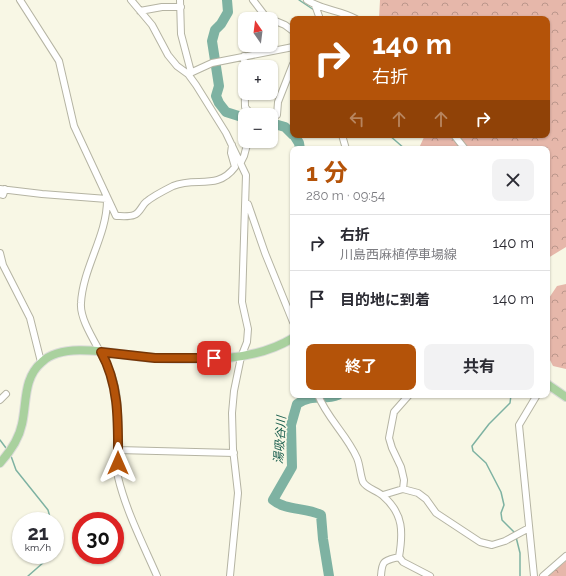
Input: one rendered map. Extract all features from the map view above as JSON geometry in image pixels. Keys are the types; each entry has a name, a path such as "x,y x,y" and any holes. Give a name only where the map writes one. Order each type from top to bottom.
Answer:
{"main road":[{"path":"0,463 11,449 20,433 28,384 34,371 41,362 51,356 63,352 101,352 155,358 242,357 269,351 290,340"},
{"path":"550,386 566,397"}],"street":[{"path":"20,0 59,61 74,126 116,216 133,216 146,202 174,185 192,182 212,182 229,175 235,167 230,153 232,146"},
{"path":"131,0 152,25 168,55 177,66 190,73"},
{"path":"180,0 181,34 190,73 226,133 246,175 247,199 242,302 248,329 247,342 242,357 232,413 238,494 230,576"},
{"path":"253,0 266,16 290,29"},
{"path":"308,0 315,5 336,10 349,16"},
{"path":"315,5 319,16"},
{"path":"140,11 162,7 181,7"},
{"path":"190,73 214,62 290,48"},
{"path":"244,56 246,108"},
{"path":"278,108 278,102 290,72"},
{"path":"456,138 463,146"},
{"path":"241,162 246,148"},
{"path":"0,194 3,194 3,189 42,194 107,199"},
{"path":"107,199 107,214 84,283 80,304 88,329 109,365 118,403 118,476 131,515 157,576"},
{"path":"247,199 265,253 290,315"},
{"path":"0,253 3,265 30,318 41,362"},
{"path":"0,400 6,394"},
{"path":"319,398 344,435 357,459 363,482 374,492 383,495 396,511 402,527 403,536 398,557"},
{"path":"403,489 404,480 401,467 389,438 394,412 406,398"},
{"path":"534,576 519,425 535,398"},
{"path":"118,450 234,454"},
{"path":"383,495 403,489 418,493 426,499 436,513 480,542 492,544 516,536 529,528"},
{"path":"543,576 566,556"},
{"path":"381,576 382,565 385,561 398,557"},
{"path":"398,557 403,562 430,576"}],"green space":[{"path":"380,0 566,0 566,247 550,257 550,146 420,146 424,138 550,138 550,16 379,16"},
{"path":"566,284 566,369 553,366 550,360 550,296 557,286"},
{"path":"566,561 566,576 548,576"}],"waterway":[{"name":"湯吸谷川","path":"227,0 228,12 221,24 215,30 212,41 219,86 216,96 226,112 238,116"},
{"path":"299,0 314,10"},
{"name":"湯吸谷川","path":"278,125 285,127 290,132"},
{"name":"湯吸谷川","path":"296,138 300,146"},
{"path":"392,138 402,146"},
{"name":"湯吸谷川","path":"313,398 297,404 291,425 292,467 273,500 284,506 321,515 329,576"},
{"path":"511,398 510,403 489,424 472,446 473,451 486,463 501,492 504,505 501,513 502,520 515,533"},
{"path":"0,440 6,448"},
{"path":"11,456 16,470 49,512"},
{"path":"516,537 520,553 520,576"},
{"path":"28,576 42,564"}],"route":[{"path":"118,463 118,403 109,365 101,352 112,352 155,358 214,358"}]}
